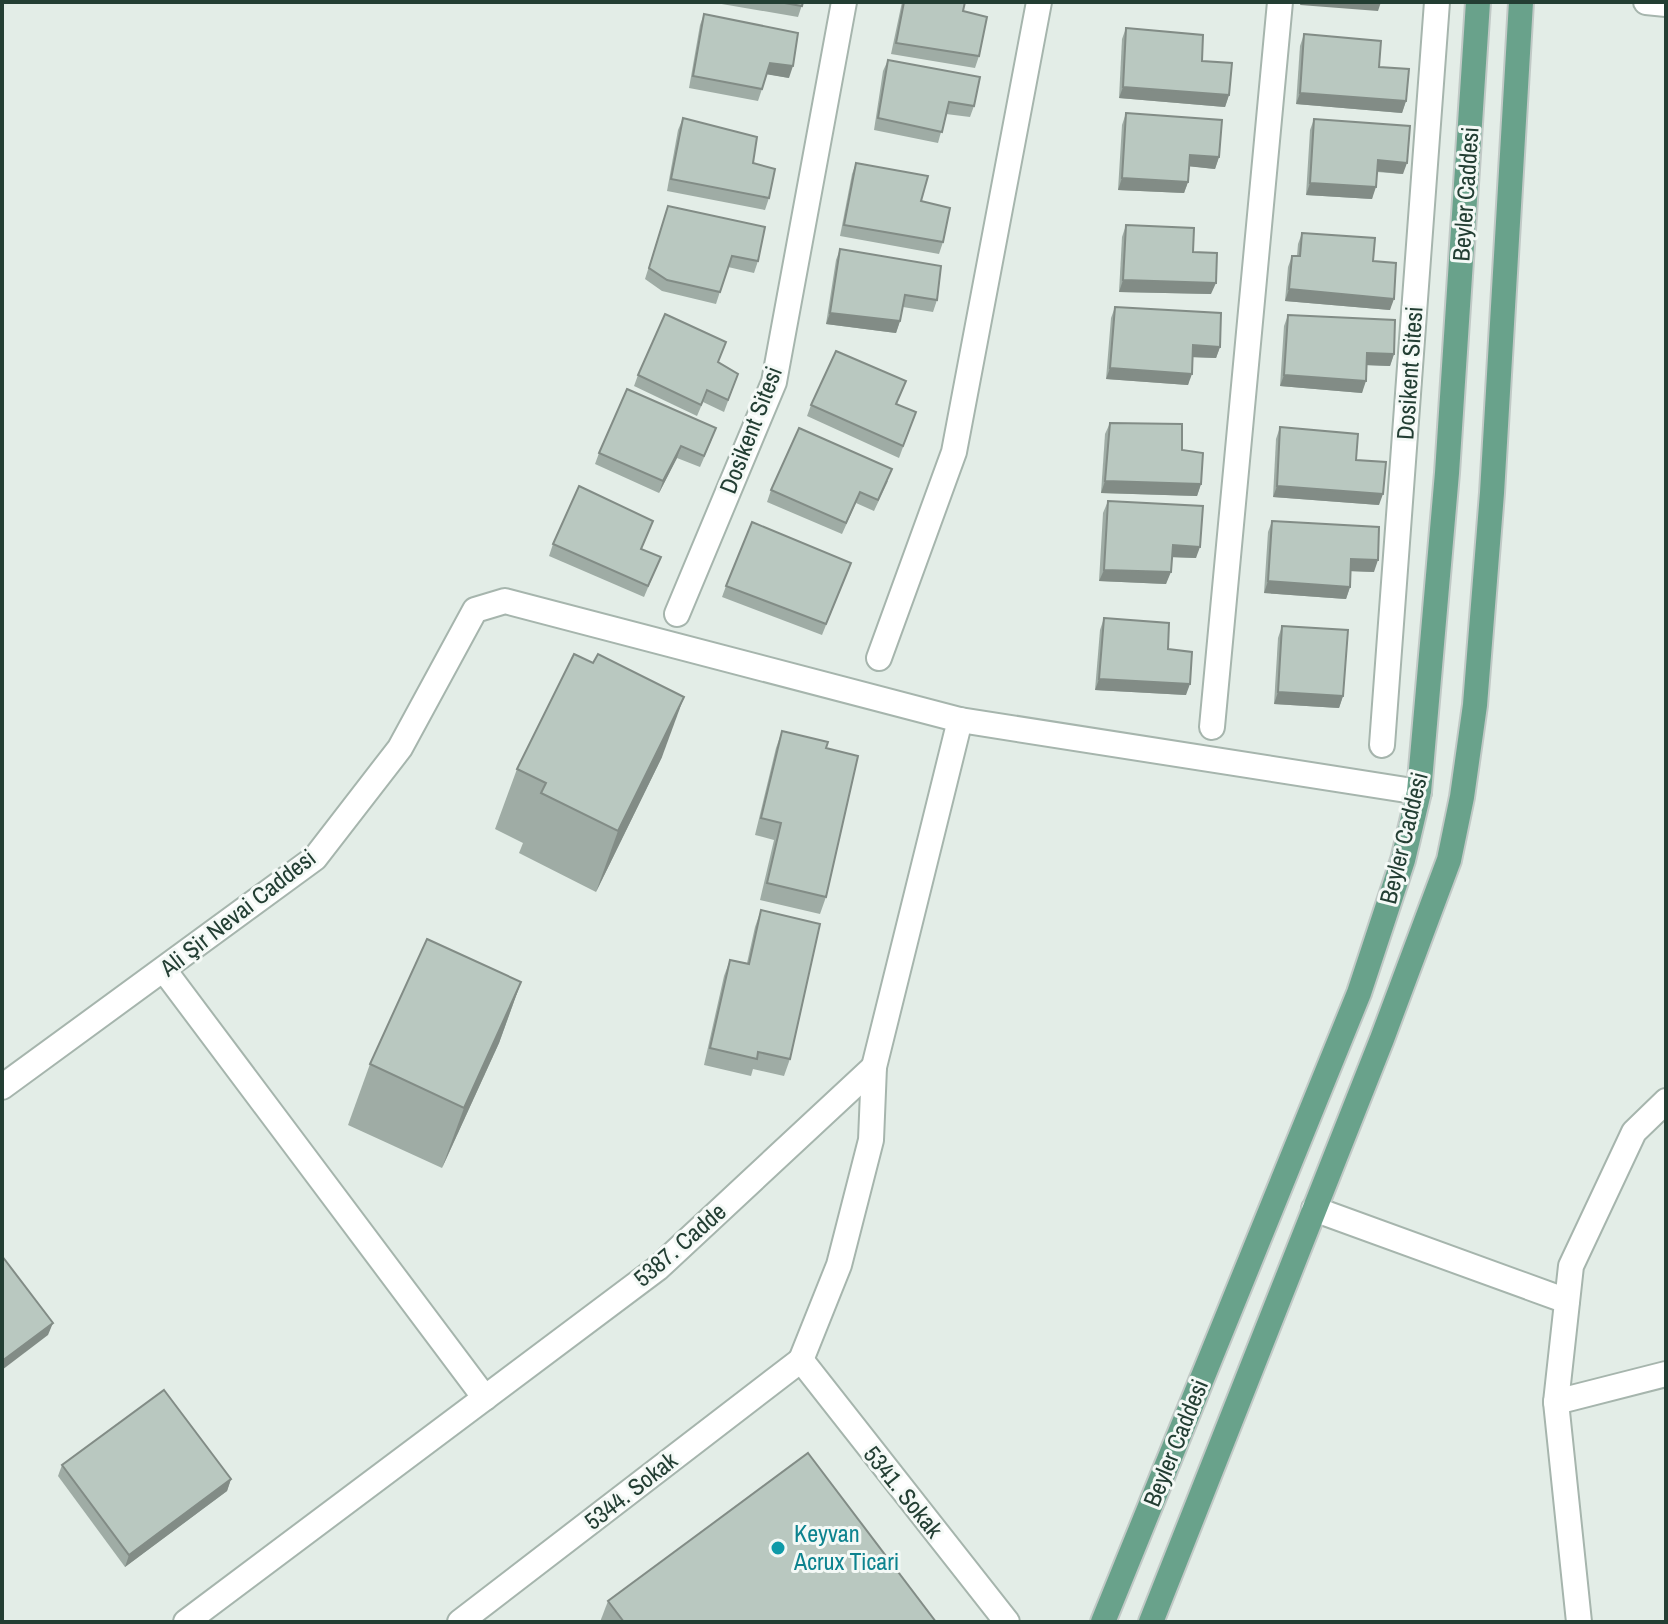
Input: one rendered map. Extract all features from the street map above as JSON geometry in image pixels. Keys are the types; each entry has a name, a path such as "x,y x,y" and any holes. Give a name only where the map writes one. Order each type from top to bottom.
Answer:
{"main road":[{"name":"Beyler Caddesi","path":"1103,1622 1359,993 1403,860 1419,792 1448,458 1478,2"},
{"name":"Beyler Caddesi","path":"1151,1622 1443,875 1462,797 1475,705 1492,493 1521,2"}],"street":[{"name":"Dosikent Sitesi","path":"677,614 774,382 844,2"},
{"path":"879,658 954,452 1039,2"},
{"path":"1212,727 1280,2"},
{"name":"Dosikent Sitesi","path":"1382,745 1437,2"},
{"path":"1646,2 1666,4"},
{"name":"Ali Şir Nevai Caddesi","path":"2,1087 315,858 400,748 475,610 505,601 960,720"},
{"path":"801,1360 839,1265 867,1154 874,1067 960,720 1419,792"},
{"path":"164,970 485,1398"},
{"name":"5387. Cadde","path":"186,1622 658,1268 874,1067"},
{"path":"1579,1622 1556,1402 1571,1266 1634,1132 1666,1101"},
{"path":"1314,1209 1567,1301"},
{"name":"5344. Sokak","path":"460,1622 801,1360"},
{"name":"5341. Sokak","path":"801,1360 1007,1622"},
{"path":"1556,1402 1666,1374"}],"building":[{"path":"779,2 803,2 802,6"},
{"path":"904,2 965,2 963,11 987,17 979,56 896,43"},
{"path":"704,14 798,33 793,66 770,63 762,89 693,76"},
{"path":"1126,28 1203,35 1202,61 1232,63 1229,95 1123,87"},
{"path":"1304,34 1381,41 1379,67 1409,69 1406,101 1300,93"},
{"path":"888,60 980,77 974,106 949,102 942,132 878,118"},
{"path":"1126,113 1222,120 1219,157 1190,155 1188,182 1122,178"},
{"path":"683,118 757,137 753,163 775,169 769,198 671,179"},
{"path":"1314,119 1410,126 1407,163 1378,160 1376,187 1310,183"},
{"path":"856,163 928,176 921,201 950,208 943,242 844,225"},
{"path":"668,206 765,227 758,261 732,256 720,292 667,280 649,268"},
{"path":"1126,225 1194,228 1193,252 1217,253 1216,283 1123,280"},
{"path":"1302,233 1375,238 1373,261 1396,263 1394,299 1289,289 1292,256 1300,256"},
{"path":"840,249 941,266 937,300 905,295 900,321 830,313"},
{"path":"1115,307 1221,313 1220,347 1193,345 1192,374 1110,368"},
{"path":"665,314 726,342 718,362 738,374 728,400 707,390 701,405 638,375"},
{"path":"1288,315 1395,320 1394,354 1367,353 1366,381 1284,375"},
{"path":"836,351 906,381 896,404 916,412 903,446 811,405"},
{"path":"627,389 716,428 704,456 681,446 663,481 599,453"},
{"path":"1110,423 1182,424 1182,450 1203,453 1201,484 1105,481"},
{"path":"1280,427 1358,434 1356,460 1386,462 1383,494 1277,486"},
{"path":"799,428 892,469 878,500 860,492 846,523 771,490"},
{"path":"579,486 653,521 641,549 661,557 648,586 553,544"},
{"path":"1108,501 1203,506 1200,547 1173,545 1171,572 1104,570"},
{"path":"1272,521 1379,527 1378,560 1351,559 1350,587 1268,581"},
{"path":"752,522 851,563 826,624 726,586"},
{"path":"1104,618 1169,623 1168,649 1192,652 1190,684 1099,679"},
{"path":"1282,626 1348,630 1343,696 1278,692"},
{"path":"574,654 593,663 598,654 684,697 618,831 541,793 546,783 517,769"},
{"path":"782,731 828,742 826,748 858,756 826,897 767,883 781,823 761,818"},
{"path":"761,910 820,924 790,1059 758,1052 757,1059 710,1048 730,960 749,964"},
{"path":"427,939 521,982 464,1108 370,1064"},
{"path":"2,1256 53,1323 2,1361"},
{"path":"164,1390 231,1479 129,1555 62,1465"},
{"name":"Keyvan Acrux Ticari","path":"808,1453 936,1622 624,1622 608,1601"}],"place":[{"name":"Keyvan Acrux Ticari","path":"778,1548"}]}
